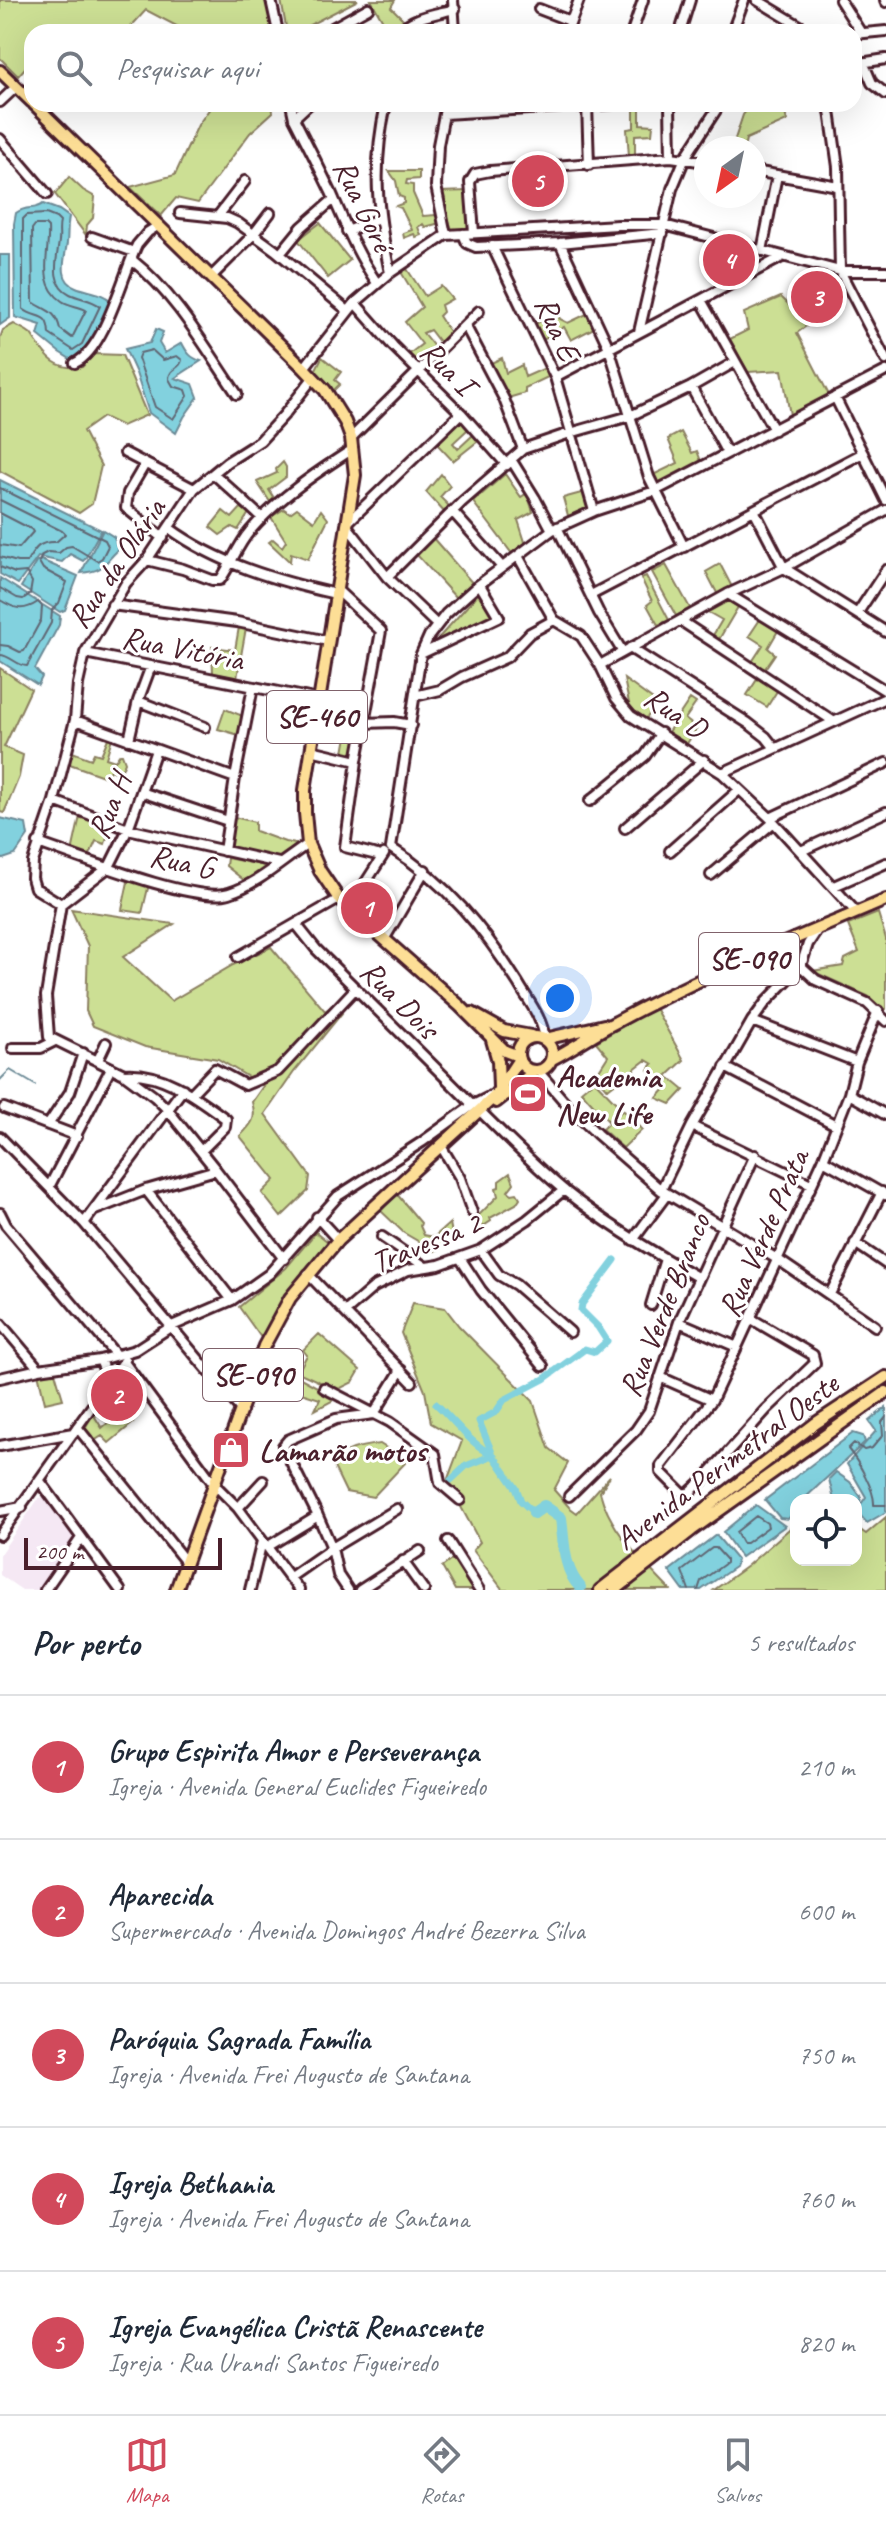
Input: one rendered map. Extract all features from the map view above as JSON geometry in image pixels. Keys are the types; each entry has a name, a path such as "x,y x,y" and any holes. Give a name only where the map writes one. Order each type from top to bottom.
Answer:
{"main road":[{"name":"SE-460","path":"0,71 24,95"},
{"name":"SE-460","path":"42,112 304,368 336,407 352,443 355,475 304,803 308,844 320,871 339,899 460,1006 510,1055 518,1058"},
{"name":"SE-090","path":"552,1059 614,1023 772,947 886,900"},
{"name":"SE-460","path":"460,1006 504,1031 531,1036"},
{"name":"SE-090","path":"545,1039 614,1023"},
{"path":"531,1036 545,1039 552,1048 552,1059 547,1067 537,1071 523,1066 518,1058 519,1046 531,1036"},
{"path":"491,1038 499,1067 499,1093"},
{"name":"SE-090","path":"176,1590 251,1380 271,1330 290,1298 338,1240 499,1093 518,1058"},
{"name":"SE-090","path":"478,1111 537,1071"},
{"name":"Avenida Perimetral Oeste","path":"600,1590 816,1423 886,1377"},
{"name":"Avenida Perimetral Oeste","path":"615,1590 692,1530 886,1392"}],"street":[{"path":"271,0 276,24"},
{"path":"569,24 579,0"},
{"path":"635,24 643,0"},
{"path":"682,24 690,0"},
{"path":"735,24 744,0"},
{"path":"757,0 797,24"},
{"path":"839,2 852,24"},
{"path":"408,24 454,5"},
{"path":"339,24 368,8"},
{"path":"539,9 570,21"},
{"path":"862,34 886,31"},
{"path":"862,63 886,59"},
{"path":"862,68 872,83 886,94"},
{"path":"0,102 16,87"},
{"name":"Rua Goré","path":"293,112 347,231 377,283"},
{"path":"294,118 300,112"},
{"path":"384,112 377,152 379,219 390,273"},
{"path":"446,235 436,186 438,145 444,114 476,112"},
{"path":"587,112 589,165"},
{"path":"670,112 671,157"},
{"path":"639,332 672,189 685,158 715,112"},
{"path":"830,112 836,142 840,271 886,360"},
{"path":"0,139 47,194"},
{"path":"474,233 470,182 475,174 671,157 694,160"},
{"path":"766,173 838,186"},
{"path":"762,251 777,175"},
{"path":"218,216 245,181"},
{"path":"280,254 302,227 334,199"},
{"path":"180,213 231,219 280,254 348,311"},
{"path":"211,277 253,235 270,213"},
{"path":"347,231 379,219"},
{"path":"75,363 83,359 99,339 133,256 145,236 159,225"},
{"path":"463,234 470,246 492,246 560,243 664,229"},
{"path":"304,368 355,303 390,273 446,235 664,229 840,271 886,271"},
{"path":"92,237 133,256 186,318 237,394"},
{"name":"Rua E","path":"560,243 609,348"},
{"name":"Rua E","path":"492,246 555,377 594,511"},
{"path":"555,377 782,257"},
{"path":"701,300 774,430"},
{"name":"Rua I","path":"355,303 393,346 509,463 535,498 599,613 626,650"},
{"path":"147,560 218,581 247,534 262,518 330,464 419,369 479,311"},
{"path":"465,325 504,399 523,449"},
{"path":"609,348 655,491 684,547"},
{"path":"387,577 452,511 523,449 630,416 735,362"},
{"path":"350,907 381,856 391,848 421,654 437,625 480,585 554,529 594,511 655,491 886,371"},
{"name":"Rua da Olária","path":"61,904 41,894 34,886 33,862 54,801 75,720 85,653 131,576 163,538 194,489 266,436 313,378"},
{"path":"691,387 727,453"},
{"path":"835,397 886,500"},
{"path":"437,625 387,577 348,524 461,413"},
{"path":"125,453 194,489"},
{"path":"591,595 863,453"},
{"path":"145,464 128,493 126,508 163,538"},
{"path":"214,474 262,518"},
{"path":"754,510 784,568 886,632"},
{"path":"600,665 886,510"},
{"path":"452,511 502,567"},
{"path":"169,528 194,545 230,562 286,581 337,592 381,631 345,847 381,856"},
{"name":"Rua D","path":"518,556 554,620 581,636 616,698 631,716 722,773 772,820 856,912"},
{"path":"857,614 886,570"},
{"path":"421,654 499,617 480,585"},
{"path":"728,594 886,691"},
{"path":"112,605 237,622 328,641"},
{"path":"415,696 440,690 507,657 530,633 554,620"},
{"path":"681,621 833,721"},
{"path":"626,650 748,723 774,747"},
{"name":"Rua Vitória","path":"85,653 319,700"},
{"path":"129,740 138,701 151,666"},
{"path":"224,851 253,687"},
{"path":"722,773 886,698"},
{"path":"138,701 205,727"},
{"path":"75,720 235,778"},
{"path":"364,723 411,725"},
{"path":"590,801 645,756 661,733"},
{"name":"Rua H","path":"61,904 109,867 128,829 156,750"},
{"path":"311,750 357,761"},
{"path":"625,828 704,760"},
{"path":"711,875 772,820 886,763"},
{"path":"670,851 739,790"},
{"path":"141,792 228,821"},
{"path":"54,801 128,829 279,863"},
{"path":"801,851 886,812"},
{"name":"Rua G","path":"38,843 190,891 220,895 247,886 308,844"},
{"path":"391,848 425,870 468,913 497,949 539,1018 545,1039"},
{"path":"834,886 886,863"},
{"path":"385,938 425,870"},
{"path":"238,957 339,899"},
{"path":"52,1039 46,996 61,904"},
{"name":"Rua Dois","path":"296,924 308,941 355,989 478,1111 564,1190 633,1240 699,1278"},
{"path":"633,1240 664,1192 692,1126 752,1021 801,966 808,944 820,926"},
{"path":"772,947 788,954 816,980 862,999 886,1021"},
{"path":"84,1223 167,1109 215,1069 245,1085 278,1071 355,989"},
{"name":"Rua Verde Prata","path":"750,1318 813,1355 816,1360 689,1493 682,1493 661,1472 665,1460 712,1400 823,1160 878,1011"},
{"path":"752,1021 857,1062"},
{"path":"13,1048 41,1048 52,1039"},
{"path":"52,1039 124,1074 167,1109 284,1259"},
{"path":"98,1060 106,1043"},
{"path":"48,1125 70,1092 83,1053"},
{"path":"725,1067 836,1125"},
{"path":"49,1187 111,1068"},
{"path":"537,1071 588,1126 664,1192 777,1259 875,1326"},
{"path":"124,1074 152,1076 187,1092 227,1121 225,1127 201,1151"},
{"path":"849,1094 886,1115"},
{"path":"4,1108 77,1136"},
{"path":"0,1378 39,1369 120,1359 172,1326 232,1300 262,1280 284,1259 338,1196 422,1142 478,1111"},
{"path":"692,1126 811,1184"},
{"path":"0,1137 84,1223 242,1411"},
{"path":"441,1146 460,1178 472,1212"},
{"name":"Rua Verde Branco","path":"569,1496 642,1423 649,1411 679,1322 755,1155"},
{"path":"823,1160 884,1193 830,1294"},
{"path":"94,1210 146,1190 216,1170"},
{"path":"146,1190 232,1300"},
{"name":"Travessa 2","path":"345,1312 386,1280 414,1268 435,1266 481,1250 527,1220 564,1190"},
{"path":"0,1213 4,1228 120,1359 299,1590"},
{"path":"317,1217 338,1240"},
{"path":"382,1237 424,1266"},
{"path":"855,1243 886,1264"},
{"path":"481,1250 499,1275 516,1285 570,1332"},
{"path":"460,1258 481,1290 543,1366"},
{"path":"651,1305 665,1259"},
{"path":"308,1274 412,1382"},
{"path":"679,1322 737,1347"},
{"path":"0,1323 39,1369"},
{"path":"0,1535 109,1381 120,1359"},
{"path":"100,1360 109,1381"},
{"path":"374,1414 401,1370"},
{"path":"660,1377 712,1400"},
{"path":"324,1388 400,1428 435,1454 440,1483 460,1500"},
{"path":"348,1590 338,1575 332,1548 318,1516 283,1446 288,1440 336,1419 374,1414"},
{"path":"0,1446 75,1430"},
{"path":"75,1430 185,1561"},
{"path":"40,1481 120,1590"},
{"path":"238,1508 263,1481"},
{"path":"0,1511 22,1507"},
{"path":"289,1578 397,1509"},
{"path":"250,1590 265,1544 318,1516"},
{"path":"45,1590 81,1538"},
{"path":"448,1541 479,1590"},
{"path":"360,1590 420,1551"},
{"path":"403,1561 424,1590"}],"shaded area":[{"path":"45,1497 74,1537 40,1590 22,1590 0,1575 0,1554 39,1498"}],"green space":[{"path":"0,0 266,0 271,24 173,24 146,10 133,24 24,24 24,69 18,76 0,58"},
{"path":"281,0 358,0 312,24 286,24"},
{"path":"371,0 395,0 391,7 405,21 385,24"},
{"path":"207,112 273,112 250,133 198,203 176,198 161,216 130,187 175,175"},
{"path":"634,112 640,112 640,124 653,125 652,134 635,135 635,156 629,156 627,129 634,128"},
{"path":"745,112 785,112 787,121 753,136 736,136"},
{"path":"389,171 419,171 419,179 407,180 406,184 413,185 413,193 423,216 436,215 440,223 425,227 423,224 418,227 421,235 404,238 403,233 412,230 401,208 396,206 404,203 404,198 399,196 396,181"},
{"path":"69,177 95,197 93,218 87,225 86,235 55,194"},
{"path":"468,191 470,231 452,230 440,192"},
{"path":"320,223 350,260 328,278 298,240"},
{"path":"407,269 425,296 441,286 452,299 441,305 443,312 439,316 450,333 440,343 430,330 423,333 435,348 419,364 408,355 422,344 405,322 422,307 401,272"},
{"path":"781,297 809,324 797,333 829,395 790,415 782,370 748,372 730,339 748,330 744,313"},
{"path":"557,313 560,319 568,323 589,313 594,328 571,340 564,327 543,340 535,324"},
{"path":"14,324 29,333 57,364 82,367 94,354 122,355 147,415 122,426 103,417 83,431 101,466 92,504 79,513 0,471 0,338 3,330"},
{"path":"322,357 341,372 335,380 340,384 332,392 315,371"},
{"path":"502,358 506,373 522,365 525,377 545,368 548,377 525,388 525,393 508,398 491,363"},
{"path":"460,418 468,429 453,443 458,449 473,435 478,441 453,461 436,443"},
{"path":"681,432 692,453 697,451 701,461 658,486 653,475 678,463 668,439"},
{"path":"283,462 286,477 269,490 276,501 272,505 257,482 277,473 276,469"},
{"path":"441,474 450,486 440,497 451,508 445,513 426,492"},
{"path":"505,474 521,497 527,493 533,512 518,520 526,545 513,555 473,502"},
{"path":"585,492 589,511 569,519 563,498"},
{"path":"241,508 249,513 238,530 232,527 220,535 210,527 223,511 232,518"},
{"path":"297,508 314,521 321,510 328,519 308,559 291,553 290,562 269,542 273,539 282,547 286,541 271,517 284,509 290,513"},
{"path":"432,537 474,585 457,599 417,555"},
{"path":"720,564 733,589 718,595 706,572"},
{"path":"666,565 690,608 676,616 652,572"},
{"path":"646,576 669,620 658,625 647,605 652,601 641,578"},
{"path":"480,592 493,615 434,643"},
{"path":"728,601 738,607 718,641 712,637 722,620 708,612"},
{"path":"761,618 779,629 768,648 775,654 764,670 752,662 763,645 749,636"},
{"path":"239,627 246,628 237,678 213,673 212,647 235,650"},
{"path":"0,668 31,689 4,747 23,755 19,777 4,813 0,812"},
{"path":"758,678 777,691 767,707 747,695"},
{"path":"624,679 657,703 646,719 630,708"},
{"path":"690,699 696,703 685,719 697,728 686,745 668,732"},
{"path":"362,708 355,755 344,753 352,709"},
{"path":"225,709 243,716 239,735 218,729"},
{"path":"109,736 112,738 106,758 115,761 122,754 125,762 120,774 110,770 106,777 67,763 70,751 91,759 94,753 101,755"},
{"path":"80,816 110,828 105,844 96,841 89,857 72,852"},
{"path":"234,817 255,822 255,831 301,845 279,858 229,847"},
{"path":"227,858 266,866 245,881 226,866"},
{"path":"129,877 149,884 142,913 122,910"},
{"path":"71,909 174,924 123,957 171,1001 271,947 325,1011 337,1002 342,1013 294,1072 265,1114 310,1176 308,1191 281,1217 262,1193 275,1180 240,1136 252,1121 252,1102 263,1086 218,1059 145,1047 93,1026 86,1011 88,946"},
{"path":"878,913 886,939 884,1010 868,996 812,971 843,966 845,959 859,952 848,925"},
{"path":"655,1008 684,1060 667,1076 684,1090 671,1104 657,1098 666,1088 648,1070 653,1064 646,1060 608,1089 596,1075 608,1056 596,1042"},
{"path":"594,1080 621,1108 608,1121 581,1091"},
{"path":"623,1110 642,1130 623,1148 602,1129"},
{"path":"510,1173 514,1183 508,1191 517,1193 520,1198 516,1204 490,1218 491,1221 476,1231 474,1229 480,1225 477,1217 498,1196 496,1188 499,1181"},
{"path":"396,1193 421,1223 424,1235 434,1237 450,1223 453,1239 435,1251 404,1233 381,1211"},
{"path":"316,1232 328,1242 283,1301 262,1339 239,1307 286,1268"},
{"path":"413,1303 445,1308 533,1401 549,1448 568,1463 554,1490 569,1507 577,1513 610,1476 600,1492 611,1520 628,1545 670,1590 503,1590 473,1550 480,1542 447,1481 462,1441 431,1423 425,1391 401,1333"},
{"path":"319,1334 360,1370 353,1382 337,1390 298,1372 307,1355 303,1350"},
{"path":"54,1369 63,1399 45,1403 38,1373"},
{"path":"295,1375 332,1395 332,1401 315,1410 320,1399 292,1390"},
{"path":"120,1412 133,1423 109,1443 102,1436 94,1441 84,1430 93,1414 102,1428"},
{"path":"380,1444 407,1461 373,1497 346,1492 333,1465 337,1459 348,1451"},
{"path":"886,1517 886,1590 714,1590 790,1528 790,1566 862,1566 862,1531 866,1534"},
{"path":"454,1558 474,1590 455,1590 442,1567"}],"water":[{"path":"43,204 69,217 64,268 66,279 76,287 111,301 87,351 72,360 38,335 41,325 15,317 16,213"},
{"path":"0,255 10,255 10,318 0,325"},
{"path":"156,329 163,332 159,343 165,353 182,343 190,355 201,361 175,378 193,384 198,397 176,433 149,413 125,349 150,343"},
{"path":"0,480 101,530 85,559 83,561 70,554 62,562 38,557 18,584 0,574"},
{"path":"103,530 114,537 118,550 99,569 81,573"},
{"path":"37,561 78,576 65,610 60,612 21,587"},
{"path":"0,578 60,616 59,625 35,669 42,677 38,685 0,661"},
{"path":"0,818 26,824 28,836 15,855 0,860"},
{"path":"886,1407 886,1512 867,1523 862,1518 862,1503 866,1497 847,1464 876,1431 869,1421"},
{"path":"853,1433 863,1436 865,1442 809,1494 790,1494 788,1519 780,1518 765,1500"},
{"path":"836,1472 850,1482 859,1494 833,1494 829,1479"},
{"path":"756,1505 785,1526 741,1557 723,1532"},
{"path":"716,1535 737,1560 735,1567 701,1590 683,1590 669,1571"}],"waterway":[{"path":"0,1080 10,1070 35,1085"},
{"path":"534,1513 521,1501 516,1488 493,1455 479,1421 496,1412 504,1400 544,1379 585,1349 595,1352 607,1341 581,1310 582,1304 615,1260"},
{"path":"436,1404 470,1439 493,1455"},
{"path":"451,1480 466,1466 493,1455"},
{"path":"534,1513 544,1506 561,1518 567,1563 580,1587"}],"place":[{"name":"Igreja Evangélica Cristã Renascente","path":"538,181"},
{"name":"Igreja Bethania","path":"729,260"},
{"name":"Paróquia Sagrada Família","path":"817,297"},
{"name":"Grupo Espirita Amor e Perseverança","path":"367,908"},
{"name":"Academia New Life","path":"528,1094"},
{"name":"Aparecida","path":"117,1395"},
{"name":"Lamarão motos","path":"231,1450"}]}
